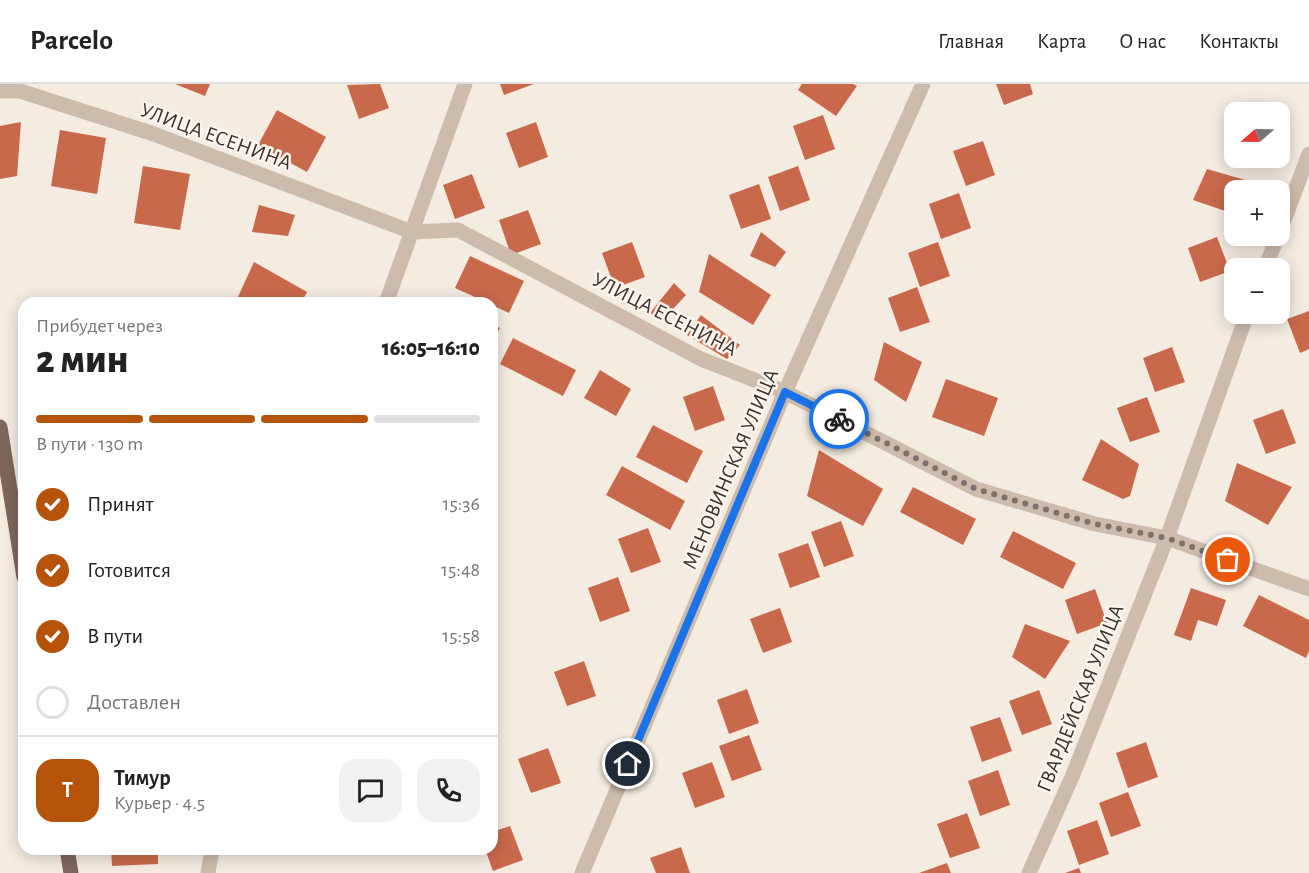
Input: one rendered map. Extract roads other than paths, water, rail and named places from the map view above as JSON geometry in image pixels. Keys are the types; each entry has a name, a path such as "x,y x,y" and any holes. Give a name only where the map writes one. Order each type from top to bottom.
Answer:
{"main road":[{"path":"0,427 18,540"},
{"path":"69,855 71,873"}],"street":[{"path":"388,297 465,84"},
{"name":"МЕНОВИНСКАЯ УЛИЦА","path":"582,873 785,392 923,84"},
{"name":"УЛИЦА ЕСЕНИНА","path":"0,91 20,91 151,133 412,232 458,230 701,359 785,392 976,489 1095,524 1167,538 1309,589"},
{"path":"1290,204 1309,154"},
{"name":"ГВАРДЕЙСКАЯ УЛИЦА","path":"1029,873 1072,777 1167,538 1243,324"},
{"path":"208,873 211,855"}]}
